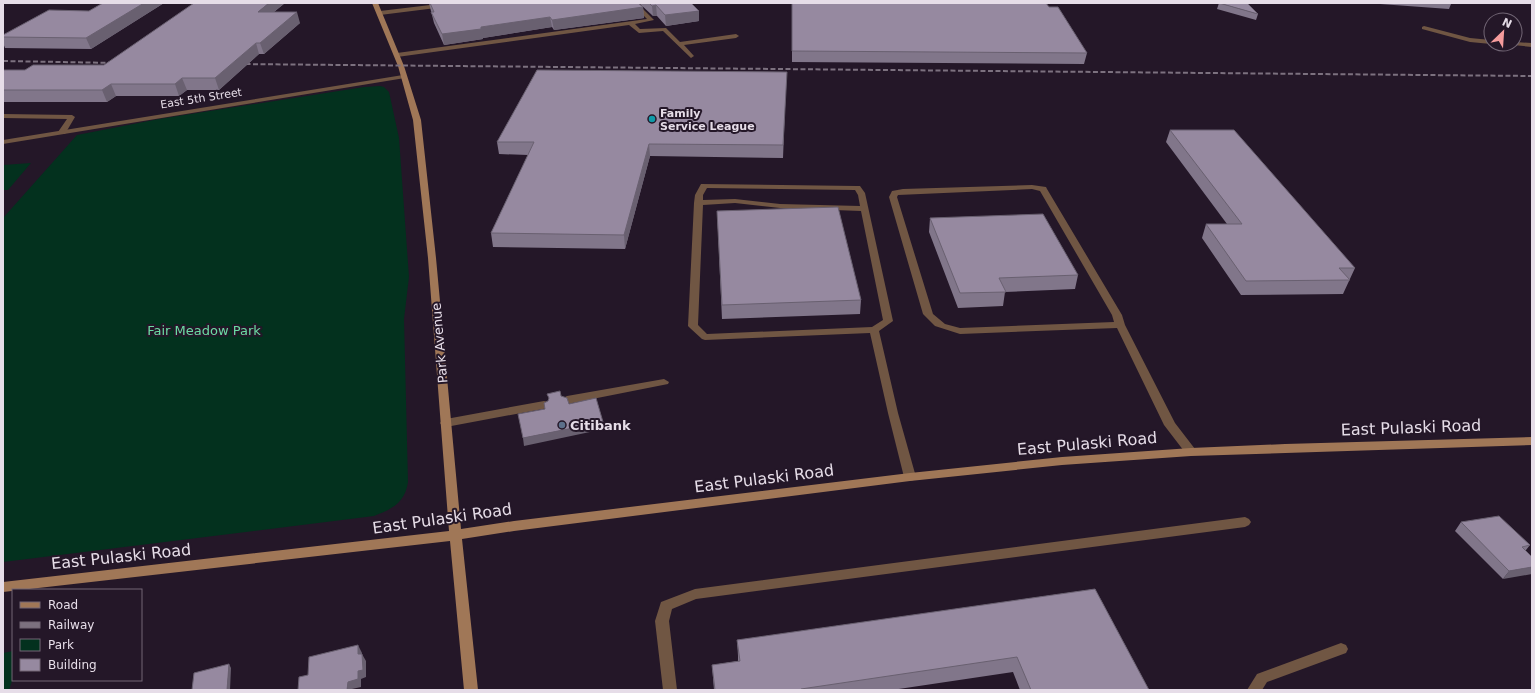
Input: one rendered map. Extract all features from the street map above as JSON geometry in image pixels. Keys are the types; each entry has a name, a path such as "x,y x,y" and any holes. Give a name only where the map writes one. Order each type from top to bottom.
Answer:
{"main road":[{"name":"Park Avenue","path":"375,3 397,55 417,120 432,258 471,690"},
{"name":"East Pulaski Road","path":"3,587 456,535 514,526 910,477 1062,461 1293,447 1532,441"}],"street":[{"path":"380,13 456,3"},
{"path":"397,55 650,20 634,3"},
{"path":"631,23 639,31 664,29 691,56"},
{"path":"1424,28 1470,40 1483,41"},
{"path":"680,44 736,36"},
{"name":"East 5th Street","path":"3,142 403,77"},
{"path":"3,116 72,117 62,132"},
{"path":"704,186 857,188 862,195 865,209 888,321 874,330 705,337 693,326 698,203 699,195 704,186"},
{"path":"1120,325 960,331 946,328 934,323 928,314 893,197 895,193 903,191 1032,187 1043,189 1117,314 1120,325 1170,425 1191,452"},
{"path":"698,203 735,201 780,206 865,209"},
{"path":"874,330 893,413 910,477"},
{"path":"567,400 664,382"},
{"path":"446,423 544,405"},
{"path":"670,690 662,621 666,606 695,594 1245,522"},
{"path":"1254,690 1262,678 1341,650"}],"green space":[{"name":"Fair Meadow Park","path":"364,87 384,87 389,92 399,138 409,277 404,319 408,482 401,500 392,508 374,516 3,562 3,218 77,135 159,119"},
{"path":"31,163 8,190 3,190 3,165"},
{"path":"12,651 12,681 9,690 3,690 3,653"}],"building":[{"path":"103,3 144,3 86,38 3,37 3,35 49,10 89,11"},
{"path":"194,3 269,3 258,12 297,12 260,43 256,43 215,78 182,78 175,84 111,84 102,90 3,90 3,70 25,70 33,65 104,65"},
{"path":"430,3 638,3 643,7 552,20 550,17 442,34 431,12 434,12"},
{"path":"649,3 691,3 699,11 665,15 656,5 652,6"},
{"path":"792,3 1046,3 1049,7 1058,7 1087,53 792,51"},
{"path":"1219,3 1247,3 1258,14"},
{"path":"537,70 787,72 783,145 649,144 624,235 491,233 534,142 497,142"},
{"path":"1170,130 1234,130 1355,268 1339,268 1350,280 1246,281 1206,224 1242,224"},
{"path":"838,207 861,300 722,305 717,211"},
{"path":"1043,214 1078,275 999,278 1006,292 960,293 930,218"},
{"path":"560,391 561,396 567,398 569,404 596,398 603,422 523,438 518,414 545,409 544,403 548,401 549,398 547,394"},
{"path":"1499,516 1530,545 1522,547 1532,557 1532,567 1509,571 1461,522"},
{"path":"1095,589 1149,690 1031,690 1017,657 801,689 802,690 715,690 712,665 740,661 737,640"},
{"path":"358,645 358,654 362,654 363,670 358,671 358,679 348,682 347,690 298,690 299,677 308,675 309,657"},
{"path":"229,664 227,690 192,690 194,673"}],"railway":[{"path":"3,61 118,63"},
{"path":"238,64 1532,76"}],"place":[{"name":"Family Service League","path":"652,119"},
{"name":"Citibank","path":"562,425"}]}
